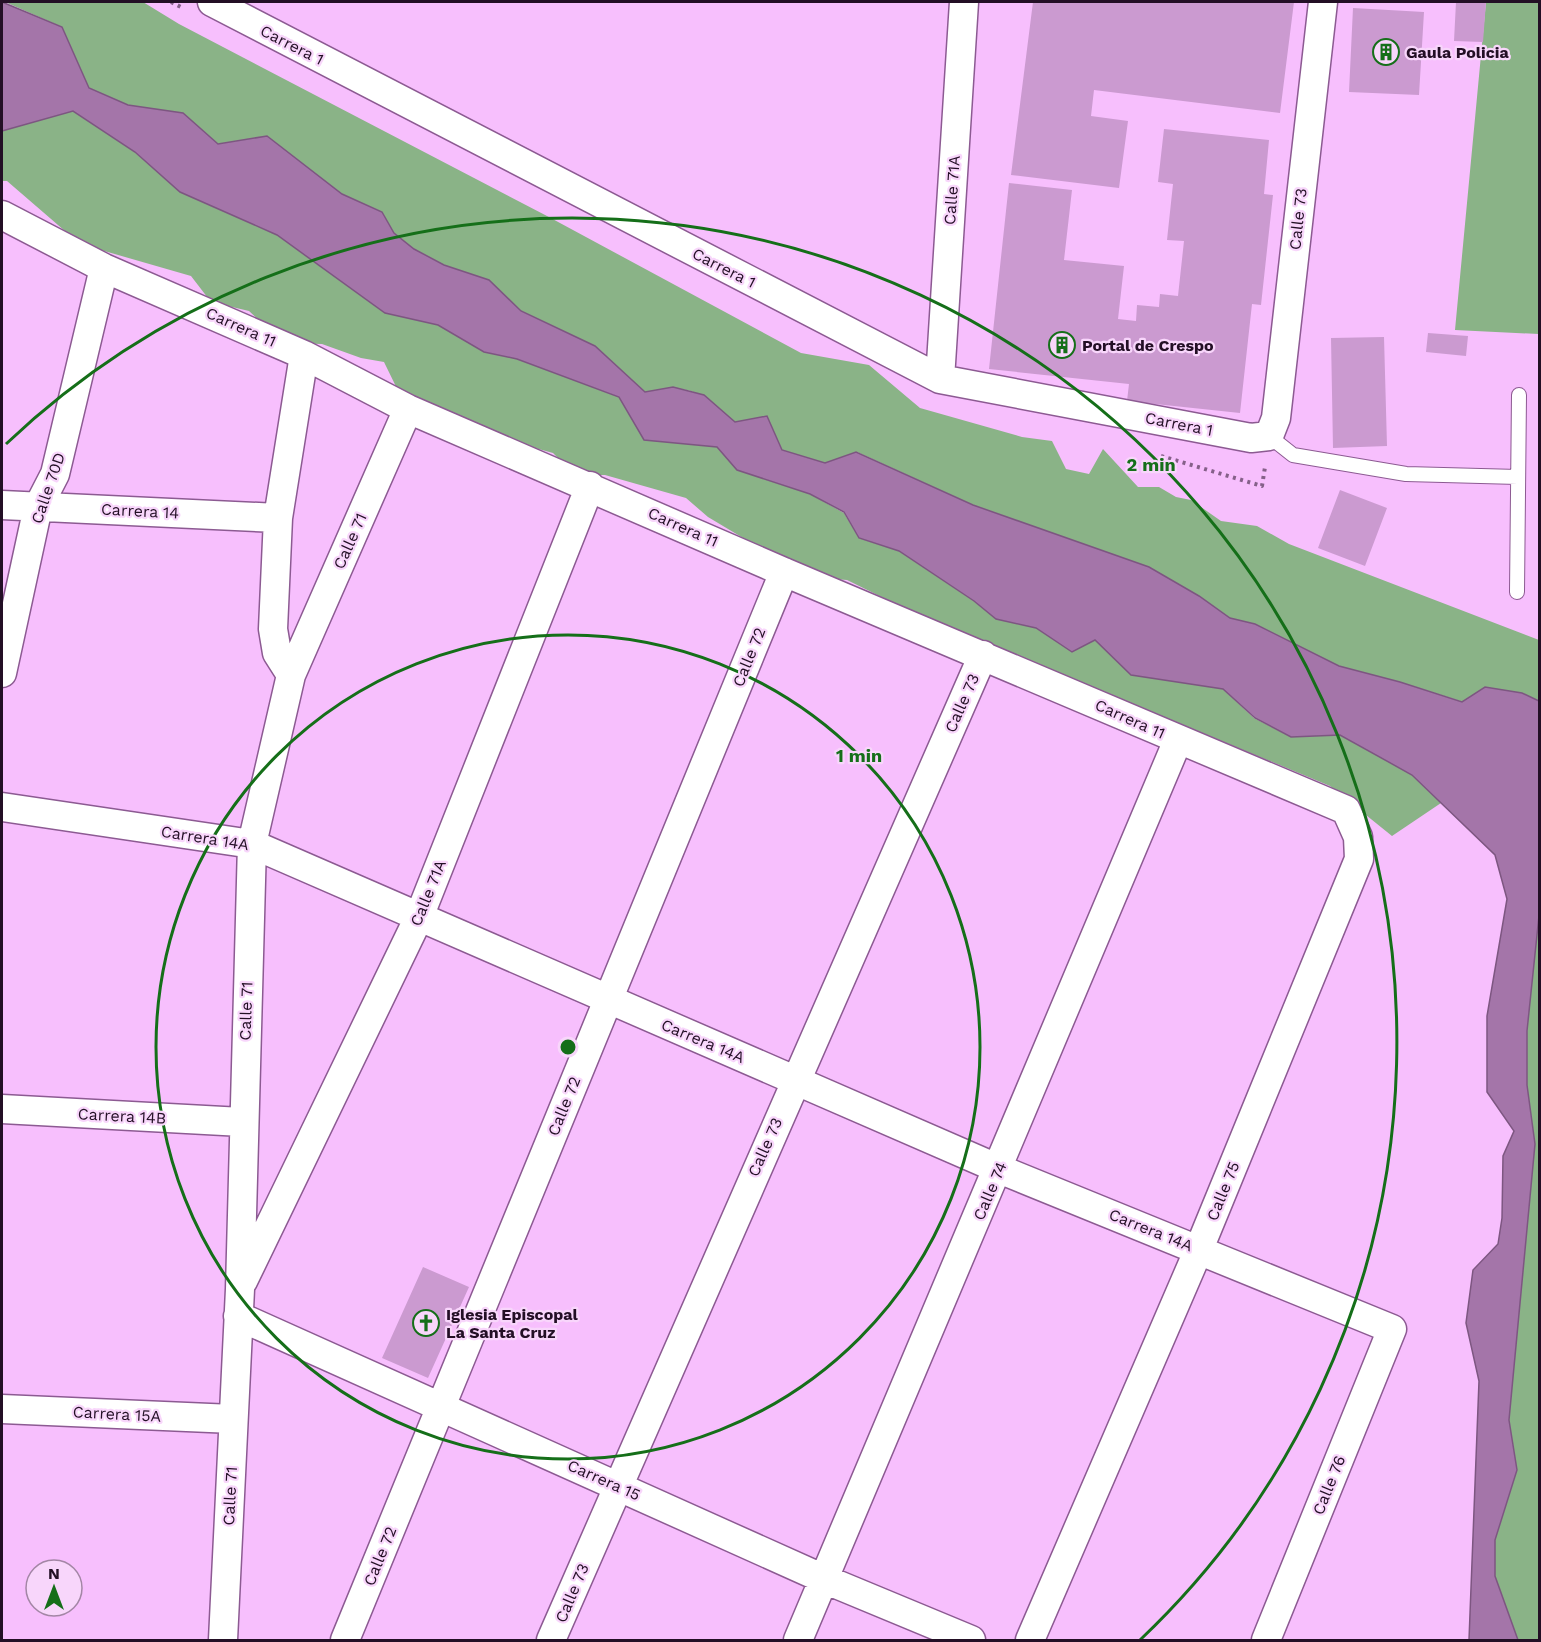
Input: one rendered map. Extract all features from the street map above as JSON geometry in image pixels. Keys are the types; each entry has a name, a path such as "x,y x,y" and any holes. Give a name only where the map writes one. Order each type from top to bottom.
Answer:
{"street":[{"name":"Calle 71A","path":"940,379 964,2"},
{"name":"Calle 73","path":"1269,436 1276,418 1323,2"},
{"name":"Carrera 1","path":"224,5 940,379 1251,438 1269,436"},
{"name":"Carrera 11","path":"2,215 104,268 304,355 408,409 784,572 1346,810 1358,837"},
{"name":"Calle 70D","path":"2,673 38,507 55,474 104,268"},
{"path":"291,675 277,653 273,629 278,518 304,355"},
{"name":"Calle 71","path":"223,1641 239,1302 242,1122 252,844 291,675 408,409"},
{"name":"Calle 71A","path":"239,1302 419,917 590,486"},
{"name":"Carrera 14","path":"2,505 278,518"},
{"name":"Calle 72","path":"345,1641 784,572"},
{"name":"Calle 73","path":"551,1641 794,1080 983,655"},
{"name":"Calle 74","path":"798,1641 1178,740"},
{"name":"Carrera 14A","path":"2,807 252,844 999,1169 1392,1329"},
{"name":"Calle 75","path":"1030,1641 1199,1249 1359,859 1358,837"},
{"name":"Carrera 14B","path":"2,1109 242,1122"},
{"name":"Carrera 15","path":"239,1302 440,1407 824,1579 970,1641"},
{"name":"Calle 76","path":"1266,1641 1392,1329"},
{"name":"Carrera 15A","path":"2,1409 233,1419"}],"lane":[{"path":"1517,592 1519,395"},
{"path":"1269,436 1293,455 1406,474 1518,477"}],"green space":[{"path":"5,2 143,2 179,24 547,216 801,353 869,365 920,408 1022,437 1052,441 1066,469 1089,474 1103,449 1138,487 1159,487 1176,497 1191,500 1221,521 1257,526 1289,544 1539,640 1539,701 1522,693 1463,702 1339,666 1255,624 1230,618 1199,596 1149,567 973,505 857,452 825,463 782,450 767,416 735,423 695,392 661,389 645,392 595,346 521,311 489,280 444,265 414,249 394,233 382,212 342,194 267,136 218,144 183,113 128,105 89,88 62,27"},
{"path":"1486,2 1539,2 1539,334 1455,330"},
{"path":"73,111 135,152 180,192 277,235 385,313 438,325 484,352 517,359 619,397 644,440 717,447 737,470 810,494 844,513 859,538 899,551 974,601 996,619 1036,628 1072,651 1095,640 1131,675 1223,689 1254,718 1291,737 1340,735 1412,775 1441,803 1392,836 1330,786 914,613 847,580 808,577 708,517 686,498 605,475 575,475 553,453 499,438 471,420 406,407 384,362 361,358 322,344 284,343 249,311 211,302 191,276 80,244 7,181 2,181 2,130"},
{"path":"1539,906 1539,1640 1518,1640 1495,1576 1495,1540 1517,1470 1509,1420 1535,1144 1527,1085 1527,1031"}],"shaded area":[{"path":"2,2 62,27 89,88 128,105 183,113 218,144 267,136 342,194 382,212 394,233 414,249 444,265 489,280 521,311 595,346 645,392 673,387 704,395 735,422 767,416 782,450 825,463 856,452 973,505 1149,567 1199,596 1230,618 1255,624 1339,666 1462,702 1485,687 1522,693 1539,701 1540,906 1527,1031 1527,1085 1535,1144 1509,1420 1517,1470 1495,1540 1495,1576 1518,1640 1469,1640 1479,1381 1466,1323 1473,1270 1498,1244 1502,1218 1503,1156 1514,1131 1487,1092 1487,1016 1507,899 1495,855 1412,775 1340,735 1291,737 1255,718 1223,689 1131,675 1095,640 1072,652 1036,628 996,619 974,601 899,551 859,538 844,512 810,494 737,470 717,447 644,440 619,397 517,359 484,352 438,325 385,313 277,235 180,192 135,152 73,111 2,131"}],"building":[{"path":"1033,2 1294,2 1280,113 1094,90 1091,116 1128,121 1119,188 1011,175"},
{"path":"1456,2 1486,2 1483,42 1454,41"},
{"name":"Gaula Policia","path":"1353,8 1424,12 1419,95 1349,92"},
{"path":"1164,129 1269,140 1264,194 1273,195 1261,305 1252,304 1240,413 1127,401 1129,384 989,369 1009,183 1072,190 1064,260 1124,266 1118,319 1136,321 1137,305 1159,307 1160,294 1178,296 1184,241 1167,240 1173,184 1158,182"},
{"path":"1428,333 1468,336 1466,356 1426,352"},
{"path":"1384,337 1387,446 1333,448 1331,338"},
{"path":"1340,490 1387,508 1365,566 1318,548"},
{"name":"Iglesia Episcopal La Santa Cruz","path":"423,1267 469,1287 428,1378 382,1358"}],"place":[{"name":"Gaula Policia","path":"1386,52"},
{"name":"Portal de Crespo","path":"1062,345"},
{"name":"Iglesia Episcopal La Santa Cruz","path":"426,1323"}]}
